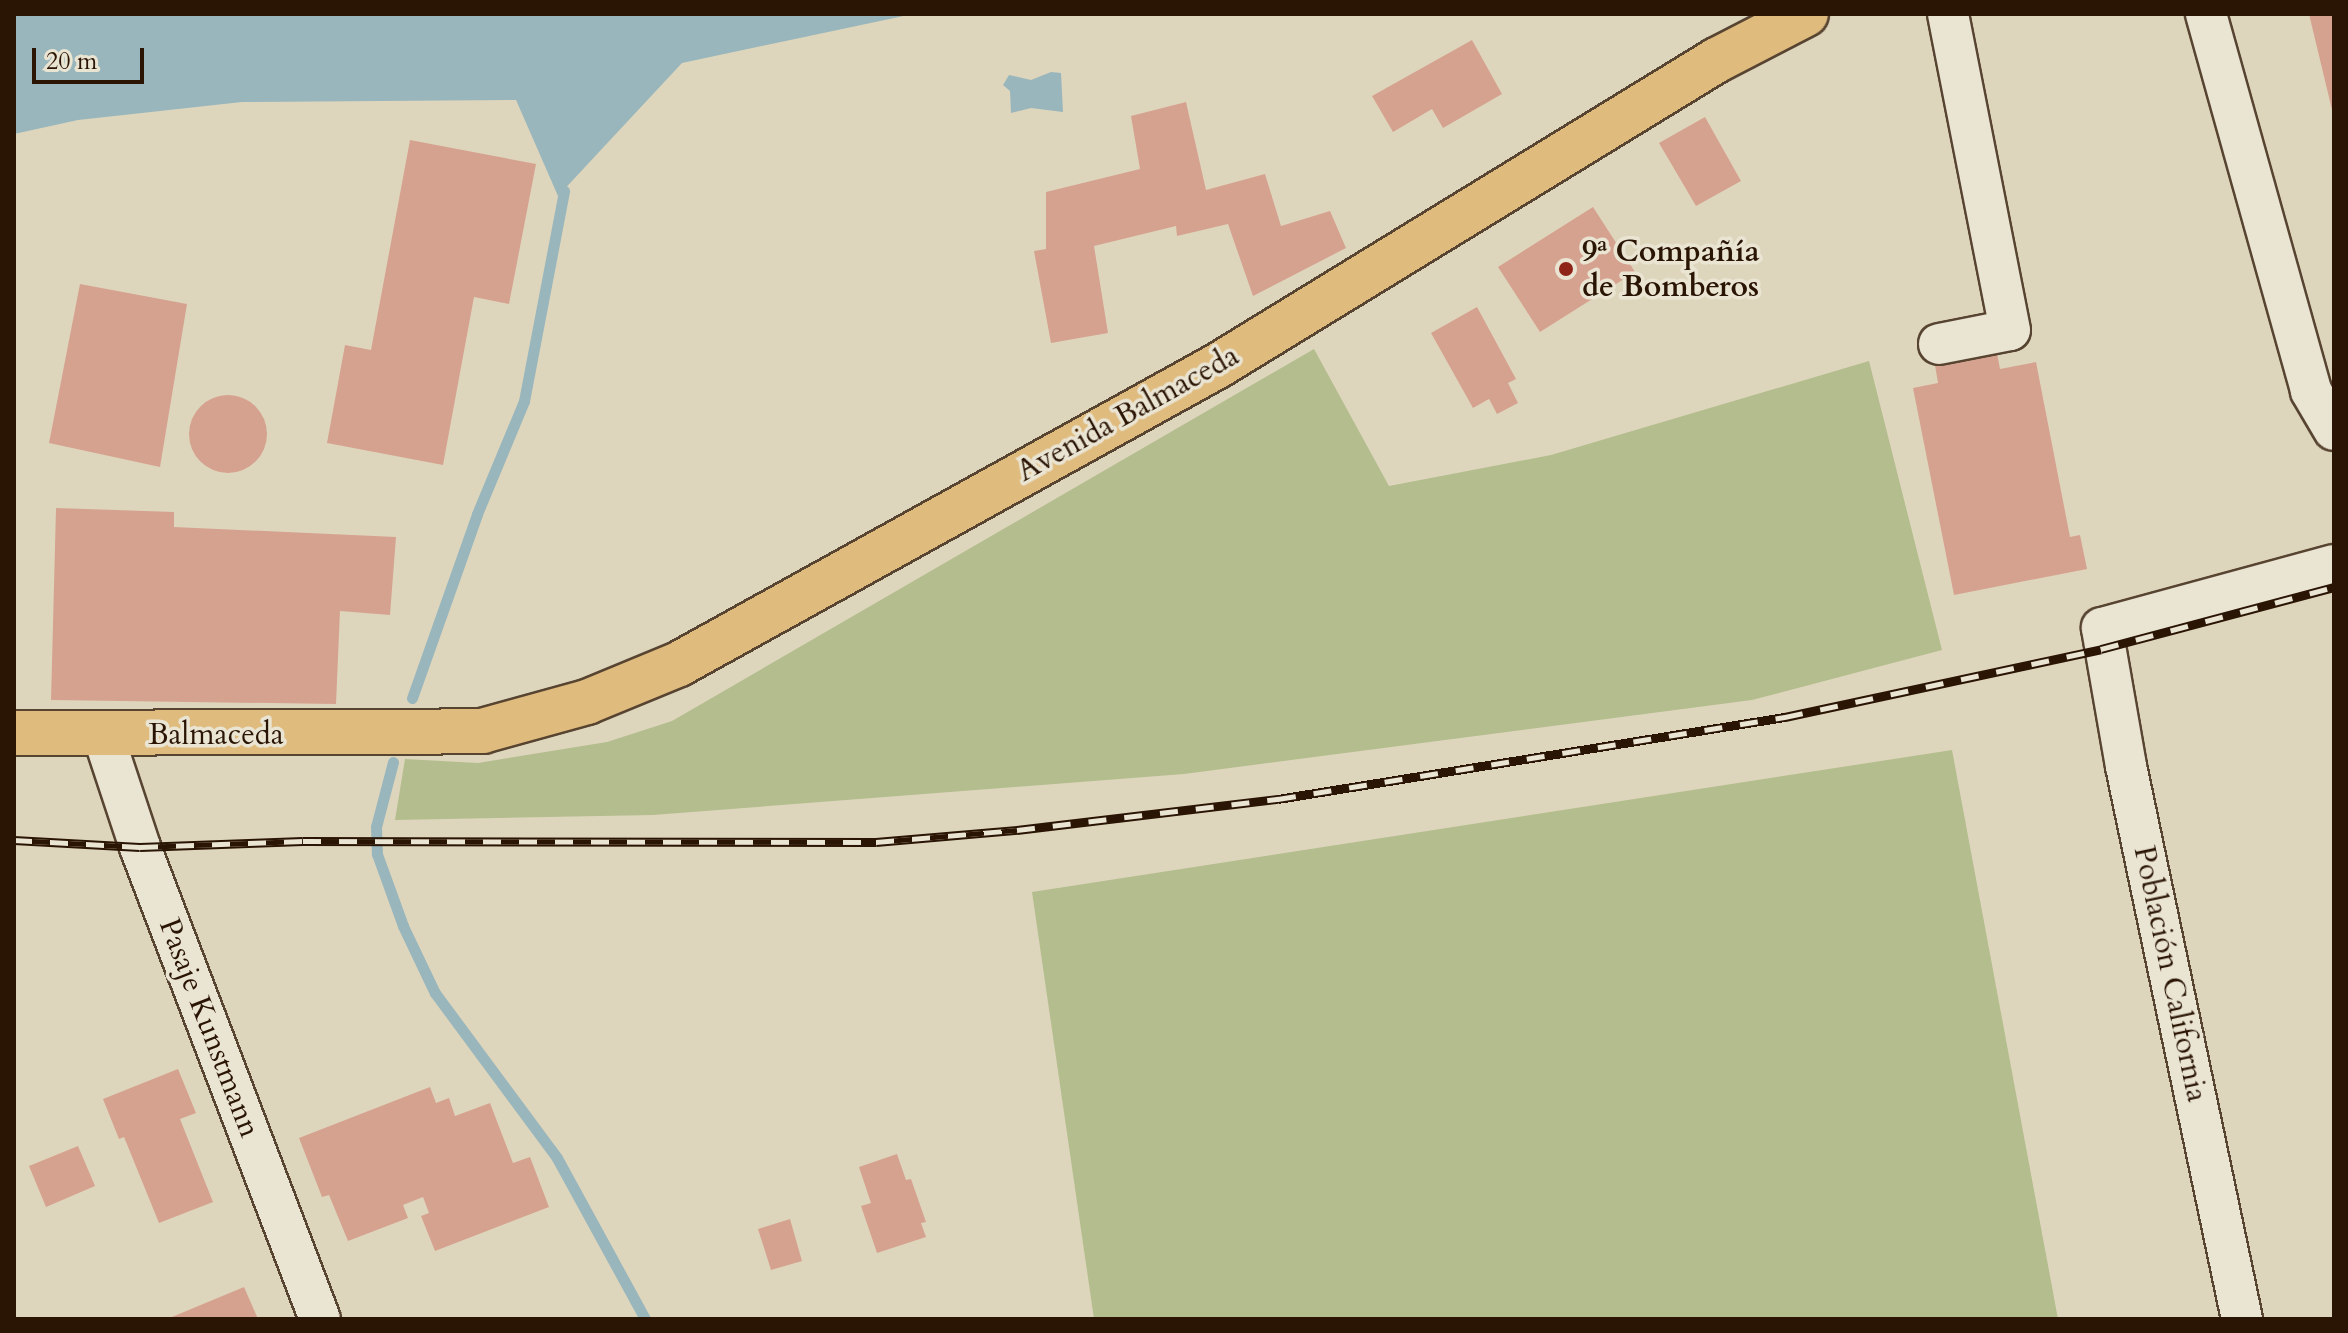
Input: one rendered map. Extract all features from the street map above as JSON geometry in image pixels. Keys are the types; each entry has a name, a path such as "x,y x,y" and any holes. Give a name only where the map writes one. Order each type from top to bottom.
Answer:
{"main road":[{"name":"Avenida Balmaceda","path":"418,734 482,731 587,702 679,664 1219,365 1717,60 1806,14"},
{"name":"Balmaceda","path":"14,733 418,734"}],"street":[{"path":"1939,344 2010,330 1948,14"},
{"path":"2206,14 2311,391 2334,430"},
{"name":"Población California","path":"2242,1319 2126,766 2102,628 2334,565"},
{"name":"Pasaje Kunstmann","path":"103,735 140,847 320,1319"}],"green space":[{"path":"1314,349 1389,486 1551,455 1869,361 1942,650 1752,700 1184,774 653,815 395,820 405,759 478,763 607,742 672,721"},
{"path":"1952,750 2058,1319 1094,1319 1032,892"}],"water":[{"path":"14,14 913,14 682,63 558,196 516,100 242,102 78,120 14,134"},
{"path":"1051,72 1061,73 1063,112 1031,108 1011,113 1010,91 1003,85 1009,75 1031,80"}],"building":[{"path":"2309,14 2334,14 2334,114 2333,114"},
{"path":"1472,40 1502,94 1443,128 1432,109 1393,132 1372,96"},
{"path":"1186,102 1206,190 1265,174 1281,226 1330,211 1346,248 1253,296 1228,224 1177,236 1176,226 1094,246 1108,333 1051,343 1034,251 1046,249 1046,192 1140,169 1131,116"},
{"path":"1705,117 1741,181 1696,206 1659,143"},
{"path":"410,140 536,164 509,304 474,297 443,465 327,443 345,345 371,350"},
{"name":"9ª Compañía de Bomberos","path":"1593,207 1635,272 1540,332 1498,267"},
{"path":"80,284 187,304 160,467 49,443"},
{"path":"1477,307 1516,379 1508,383 1518,403 1497,414 1489,399 1473,408 1431,333"},
{"path":"1997,353 2000,369 2036,362 2070,537 2080,535 2087,569 1954,595 1913,388 1938,383 1935,365"},
{"path":"220,395 236,395 250,401 261,412 267,434 261,456 250,467 236,473 220,473 206,467 195,456 189,442 189,426 195,412 206,401"},
{"path":"56,508 174,512 174,527 396,537 390,615 340,611 336,704 51,700"},
{"path":"178,1069 196,1113 180,1119 213,1202 159,1223 124,1137 119,1139 103,1099"},
{"path":"430,1087 436,1103 449,1098 455,1116 490,1103 513,1163 530,1157 549,1207 435,1251 421,1216 429,1213 423,1197 403,1205 408,1218 348,1241 329,1195 322,1197 299,1138"},
{"path":"78,1146 95,1186 46,1207 29,1166"},
{"path":"897,1154 906,1180 911,1179 926,1222 921,1223 926,1237 877,1253 861,1206 871,1203 859,1167"},
{"path":"790,1219 802,1261 771,1270 758,1229"},
{"path":"244,1287 258,1319 167,1319"}],"waterway":[{"path":"412,698 477,514 524,401 564,191"},
{"path":"393,762 376,827 377,854 403,926 435,993 557,1158 645,1319"}],"railway":[{"path":"14,840 140,847 303,841 876,842 1017,830 1278,799 1785,717 2101,649 2334,587"}],"place":[{"name":"9ª Compañía de Bomberos","path":"1566,269"}]}
